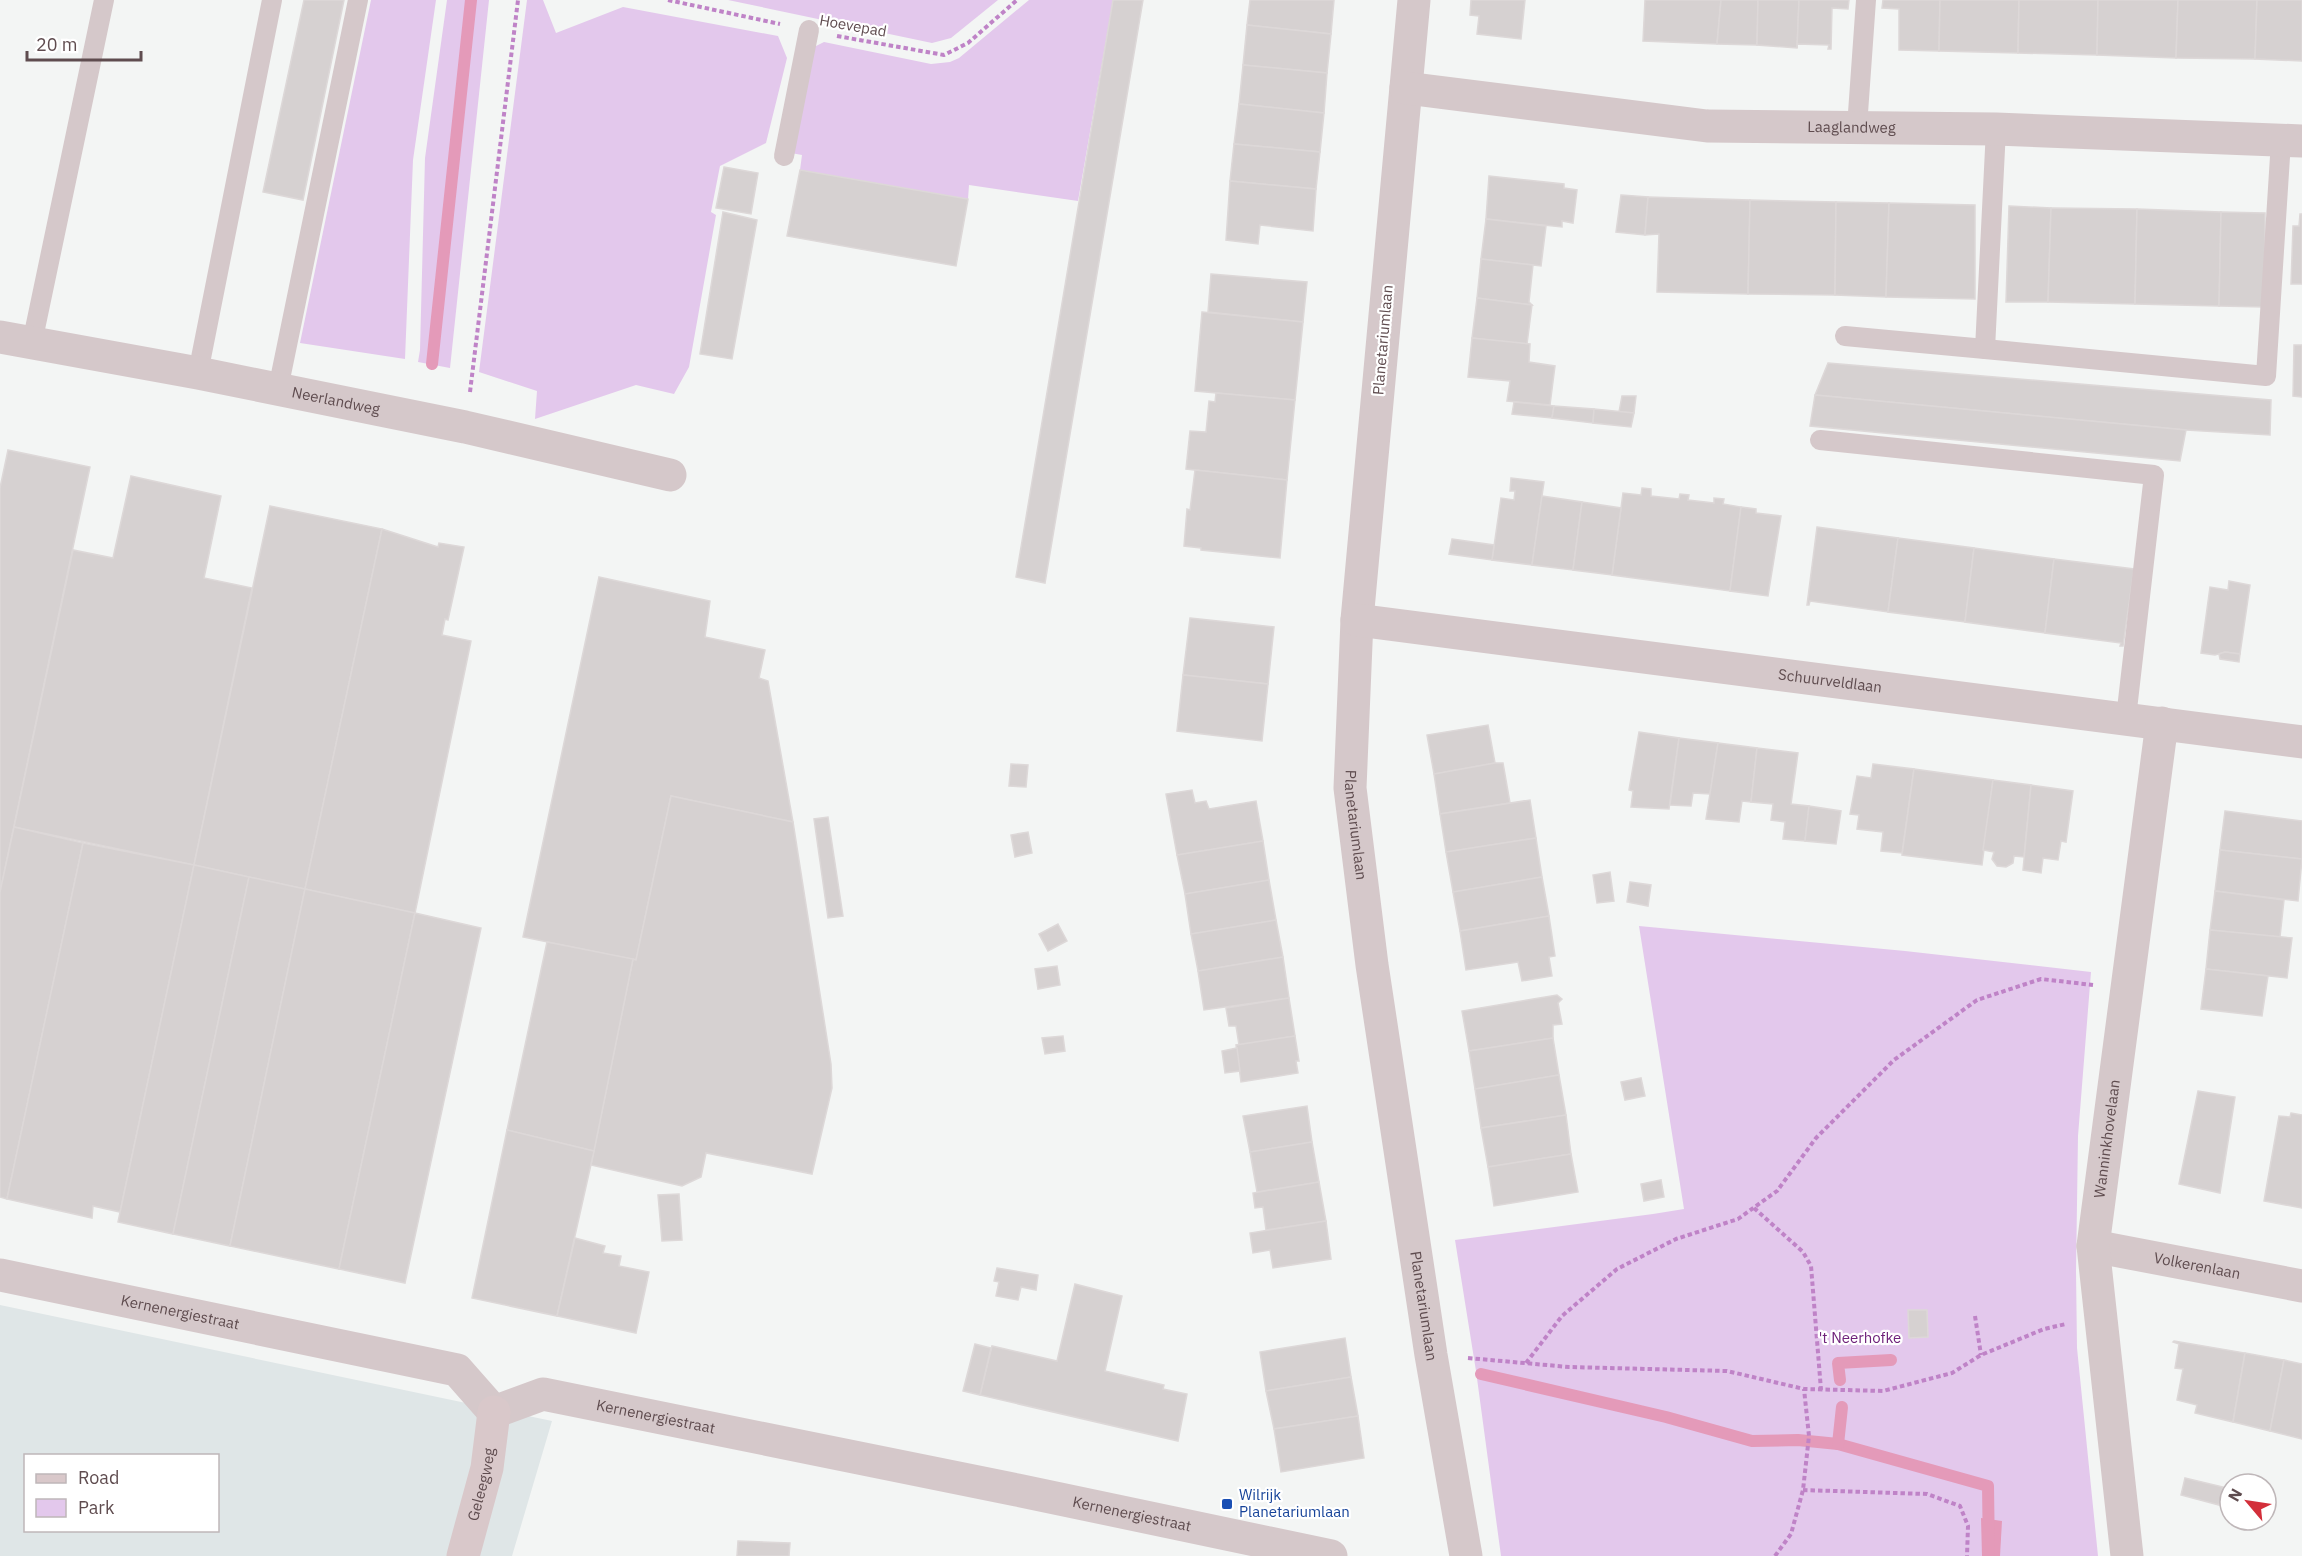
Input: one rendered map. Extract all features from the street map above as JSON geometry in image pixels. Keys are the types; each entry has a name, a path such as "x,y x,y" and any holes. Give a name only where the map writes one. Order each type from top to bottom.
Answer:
{"street":[{"name":"Planetariumlaan","path":"1414,0 1357,620 1350,788 1372,965 1431,1354 1466,1556"},
{"name":"Laaglandweg","path":"1406,88 1707,126 1996,129 2291,141"},
{"name":"Neerlandweg","path":"0,337 198,373 465,427 670,475"},
{"name":"Schuurveldlaan","path":"1357,620 2302,742"},
{"name":"Wanninkhovelaan","path":"2127,1556 2093,1246 2162,723"},
{"name":"Volkerenlaan","path":"2093,1246 2302,1286"},
{"name":"Kernenergiestraat","path":"0,1275 457,1370 494,1412 543,1394 1006,1487 1330,1556"},
{"name":"Geleegweg","path":"463,1556 487,1468 494,1412"}],"lane":[{"path":"32,343 104,0"},
{"path":"198,373 272,0"},
{"path":"278,389 358,0"},
{"path":"1857,127 1866,0"},
{"path":"784,156 809,30"},
{"path":"1984,349 1996,129"},
{"path":"1845,336 2266,376 2291,141"},
{"path":"1820,440 2154,476 2126,718"}],"path":[{"path":"465,427 518,0"},
{"name":"Hoevepad","path":"668,0 809,30 944,55 968,43 1017,0"},
{"path":"1526,1363 1562,1316 1617,1269 1676,1239 1738,1219 1777,1191 1816,1138 1894,1060 1977,1000 2041,979 2126,989"},
{"path":"1754,1208 1803,1252 1811,1266 1821,1390"},
{"path":"1975,1316 1981,1355"},
{"path":"1431,1354 1526,1363 1647,1370 1727,1371 1804,1389 1882,1392 1952,1372 1981,1355 2044,1329 2101,1316"},
{"path":"1775,1556 1791,1534 1803,1490 1809,1436 1804,1389"},
{"path":"1803,1490 1927,1494 1960,1506 1968,1526 1967,1556"}],"shaded area":[{"path":"0,1305 552,1421 512,1556 0,1556"},
{"path":"1981,1518 2002,1521 2000,1556 1982,1556"}],"green space":[{"path":"371,0 436,0 413,160 405,359 300,343"},
{"path":"447,0 489,0 450,368 418,362 425,158"},
{"path":"527,0 543,0 556,33 623,7 778,36 787,58 766,143 720,166 711,212 716,215 689,367 674,394 636,385 535,419 537,391 479,372"},
{"path":"728,0 998,0 951,38 932,43"},
{"path":"1029,0 1113,0 1078,201 969,185 968,199 800,170 802,155 791,153 814,47 824,42 931,64 950,62 959,58"},
{"name":"'t Neerhofke","path":"1639,926 1905,951 2091,972 2078,1136 2076,1271 2077,1348 2098,1556 1501,1556 1476,1371 1455,1240 1684,1209"}],"building":[{"path":"304,0 344,0 303,200 263,192"},
{"path":"1113,0 1143,0 1045,583 1016,577"},
{"path":"1250,0 1334,0 1331,34 1247,25"},
{"path":"1471,0 1525,0 1521,39 1477,34 1479,16 1470,15"},
{"path":"1645,0 1721,0 1717,44 1643,41"},
{"path":"1721,0 1758,0 1757,45 1717,44"},
{"path":"1758,0 1799,0 1797,48 1757,45"},
{"path":"1799,0 1849,0 1848,9 1832,8 1831,49 1828,49 1829,45 1797,44"},
{"path":"1883,0 1940,0 1939,51 1899,50 1899,9 1882,8"},
{"path":"1940,0 2019,0 2018,53 1939,51"},
{"path":"2019,0 2098,0 2097,55 2018,53"},
{"path":"2098,0 2178,0 2176,58 2097,55"},
{"path":"2178,0 2257,0 2255,59 2176,58"},
{"path":"2257,0 2302,0 2302,61 2255,59"},
{"path":"1247,25 1331,34 1327,73 1243,65"},
{"path":"1243,65 1327,73 1324,113 1239,104"},
{"path":"1239,104 1324,113 1320,152 1234,144"},
{"path":"1234,144 1320,152 1316,189 1230,181"},
{"path":"724,167 758,173 751,214 716,208"},
{"path":"800,170 968,199 956,266 787,236"},
{"path":"1489,176 1564,184 1564,188 1577,190 1573,223 1562,221 1562,227 1486,219"},
{"path":"1230,181 1316,189 1313,231 1260,225 1258,244 1226,240"},
{"path":"1621,195 1648,197 1645,235 1616,232"},
{"path":"1648,197 1750,200 1748,294 1657,292 1659,234 1645,235"},
{"path":"1750,200 1836,202 1835,295 1748,294"},
{"path":"1836,202 1889,203 1886,297 1835,295"},
{"path":"1889,203 1975,205 1975,299 1886,297"},
{"path":"2009,206 2051,208 2048,302 2006,302"},
{"path":"2051,208 2137,209 2135,304 2048,302"},
{"path":"2137,209 2221,212 2219,306 2135,304"},
{"path":"723,212 757,220 732,359 700,354"},
{"path":"2221,212 2265,213 2265,307 2219,306"},
{"path":"2300,214 2302,214 2302,284 2291,284 2293,226 2299,226"},
{"path":"1486,219 1546,226 1541,266 1481,259"},
{"path":"1481,259 1533,265 1529,302 1532,305 1477,298"},
{"path":"1211,274 1307,282 1303,322 1208,312"},
{"path":"1477,298 1532,305 1527,344 1472,338"},
{"path":"1202,312 1303,322 1295,400 1195,391"},
{"path":"1472,338 1530,344 1529,362 1555,366 1550,405 1507,401 1510,381 1468,377"},
{"path":"2294,345 2302,345 2302,397 2293,396"},
{"path":"1828,363 2271,400 2270,435 2186,430 1815,395"},
{"path":"1216,393 1295,400 1287,480 1186,469 1190,431 1206,432 1209,401 1215,402"},
{"path":"1815,395 2186,430 2180,461 1810,426"},
{"path":"1622,396 1636,396 1634,413 1619,412"},
{"path":"1514,402 1554,406 1552,418 1512,414"},
{"path":"1554,406 1594,409 1593,423 1552,418"},
{"path":"1594,409 1634,413 1631,427 1593,423"},
{"path":"8,450 90,467 0,892 0,488"},
{"path":"1195,470 1287,480 1280,558 1201,550 1201,548 1184,546 1187,509 1190,510"},
{"path":"131,476 221,496 204,578 252,588 194,865 14,827 73,550 113,558"},
{"path":"1511,478 1544,482 1532,565 1492,560 1501,498 1514,500 1515,491 1510,491"},
{"path":"1642,488 1651,489 1651,496 1679,499 1680,494 1689,495 1688,500 1714,503 1714,498 1724,499 1723,504 1741,507 1730,591 1612,575 1623,493 1641,495"},
{"path":"1542,496 1582,502 1573,570 1532,565"},
{"path":"1582,502 1621,508 1612,575 1573,570"},
{"path":"270,506 382,529 305,889 194,865"},
{"path":"1741,507 1756,509 1756,513 1781,516 1768,596 1730,591"},
{"path":"1817,527 1898,538 1888,612 1810,601 1807,605"},
{"path":"382,529 438,547 439,543 464,547 448,620 445,619 442,635 471,641 415,913 305,889"},
{"path":"1898,538 1974,548 1965,622 1888,612"},
{"path":"1452,539 1494,545 1492,560 1449,554"},
{"path":"1974,548 2054,559 2045,633 1965,622"},
{"path":"2054,559 2134,569 2123,646 2120,646 2121,643 2045,633"},
{"path":"599,577 710,601 705,637 765,650 759,678 768,681 793,822 671,796 636,960 523,937"},
{"path":"2229,581 2250,585 2240,654 2201,653 2210,587 2228,590"},
{"path":"1190,618 1274,627 1268,684 1183,675"},
{"path":"2225,652 2240,654 2239,662 2220,659 2219,654"},
{"path":"1183,675 1268,684 1262,741 1177,731"},
{"path":"1488,725 1495,763 1434,774 1427,735"},
{"path":"1639,732 1679,738 1669,809 1631,807 1633,791 1629,790"},
{"path":"1679,738 1718,743 1710,794 1693,793 1691,806 1670,805"},
{"path":"1718,743 1757,748 1751,802 1742,801 1739,822 1706,819"},
{"path":"1757,748 1798,753 1791,804 1809,806 1805,841 1783,839 1785,822 1771,820 1773,804 1751,802"},
{"path":"1503,763 1510,803 1440,814 1434,774"},
{"path":"1011,764 1028,765 1026,787 1009,786"},
{"path":"1873,764 1914,769 1902,853 1881,851 1883,832 1857,829 1859,815 1850,814 1857,776 1871,778"},
{"path":"1914,769 1993,780 1982,865 1902,855"},
{"path":"1993,780 2031,785 2024,857 2014,856 2013,863 2006,867 1997,866 1992,859 1994,852 1983,850"},
{"path":"2031,785 2073,791 2066,842 2061,841 2058,860 2043,858 2041,873 2023,870"},
{"path":"1192,790 1195,803 1206,801 1209,809 1256,801 1263,841 1177,855 1166,794"},
{"path":"671,796 793,822 831,1064 832,1088 812,1174 706,1153 701,1177 682,1186 591,1165 633,959 636,960"},
{"path":"1530,800 1536,838 1446,852 1440,814"},
{"path":"1809,806 1841,811 1836,844 1805,841"},
{"path":"2225,811 2302,821 2302,859 2220,850"},
{"path":"828,817 843,916 828,918 814,819"},
{"path":"14,827 83,843 7,1199 0,1197 0,892"},
{"path":"1028,832 1032,853 1015,857 1011,835"},
{"path":"1536,838 1542,877 1453,892 1446,852"},
{"path":"1263,841 1269,880 1185,894 1177,855"},
{"path":"83,843 194,865 120,1212 93,1206 92,1218 7,1199"},
{"path":"2220,850 2302,859 2298,901 2215,891"},
{"path":"194,865 249,877 173,1234 118,1222"},
{"path":"1610,872 1614,901 1597,903 1593,875"},
{"path":"249,877 305,889 230,1246 173,1234"},
{"path":"1542,877 1549,916 1460,931 1453,892"},
{"path":"1269,880 1276,920 1191,934 1185,894"},
{"path":"1630,882 1651,885 1648,906 1627,902"},
{"path":"305,889 415,913 339,1269 230,1246"},
{"path":"2215,891 2284,900 2280,937 2210,930"},
{"path":"415,913 481,928 405,1283 339,1269"},
{"path":"1549,916 1555,956 1549,957 1552,976 1522,981 1518,962 1466,970 1460,931"},
{"path":"1276,920 1283,957 1198,971 1191,934"},
{"path":"1058,924 1067,941 1048,951 1039,934"},
{"path":"2210,930 2292,938 2287,978 2206,969"},
{"path":"547,942 633,959 594,1151 507,1130"},
{"path":"1283,957 1289,998 1204,1010 1198,971"},
{"path":"1057,966 1060,985 1038,989 1035,969"},
{"path":"2206,969 2268,976 2262,1016 2201,1009"},
{"path":"1557,995 1562,999 1558,1003 1562,1024 1553,1025 1553,1038 1469,1051 1462,1011"},
{"path":"1289,998 1295,1036 1239,1045 1236,1026 1229,1026 1226,1008"},
{"path":"1063,1036 1065,1051 1045,1054 1042,1038"},
{"path":"1295,1036 1299,1061 1296,1061 1298,1073 1241,1082 1236,1045"},
{"path":"1553,1038 1559,1075 1475,1089 1469,1051"},
{"path":"1237,1048 1240,1071 1225,1073 1222,1051"},
{"path":"1559,1075 1566,1115 1481,1128 1475,1089"},
{"path":"1641,1078 1645,1096 1625,1100 1621,1082"},
{"path":"2198,1091 2235,1097 2220,1193 2179,1184"},
{"path":"1307,1106 1312,1142 1250,1152 1243,1116"},
{"path":"2291,1113 2302,1115 2302,1208 2264,1201 2279,1116 2290,1117"},
{"path":"1566,1115 1571,1154 1488,1167 1481,1128"},
{"path":"507,1130 594,1151 557,1316 472,1298"},
{"path":"1312,1142 1319,1182 1257,1192 1250,1152"},
{"path":"1571,1154 1578,1192 1494,1206 1488,1167"},
{"path":"1661,1180 1664,1197 1644,1201 1641,1184"},
{"path":"1319,1182 1326,1221 1266,1230 1263,1207 1255,1208 1253,1193"},
{"path":"679,1194 682,1240 662,1241 658,1195"},
{"path":"1326,1221 1331,1259 1273,1268 1270,1250 1253,1253 1250,1233"},
{"path":"575,1238 605,1246 603,1253 621,1256 619,1266 649,1272 636,1333 557,1316"},
{"path":"997,1268 1038,1275 1036,1290 1021,1287 1018,1300 996,1296 999,1282 994,1281"},
{"path":"1075,1284 1122,1296 1105,1371 1164,1385 1163,1389 1187,1394 1178,1441 980,1395 992,1346 1057,1361"},
{"path":"1908,1310 1927,1310 1928,1337 1909,1338"},
{"path":"1345,1338 1351,1377 1266,1391 1260,1352"},
{"path":"2174,1341 2245,1353 2233,1422 2195,1413 2197,1405 2177,1400 2183,1369 2175,1368 2179,1344"},
{"path":"975,1344 991,1348 980,1395 963,1391"},
{"path":"2245,1353 2284,1360 2270,1431 2233,1422"},
{"path":"2284,1360 2302,1364 2302,1439 2270,1431"},
{"path":"1351,1377 1358,1416 1274,1429 1266,1391"},
{"path":"1358,1416 1364,1458 1281,1472 1274,1429"},
{"path":"2185,1478 2218,1486 2218,1505 2181,1495"},
{"path":"738,1541 790,1543 789,1556 737,1556"}],"waterway":[{"path":"432,364 471,0"},
{"path":"1840,1380 1838,1363 1891,1360"},
{"path":"1481,1374 1666,1417 1752,1441 1798,1440 1838,1444 1988,1486 1989,1556"},
{"path":"1838,1444 1842,1407"}],"place":[{"name":"Wilrijk Planetariumlaan","path":"1227,1504"}]}
